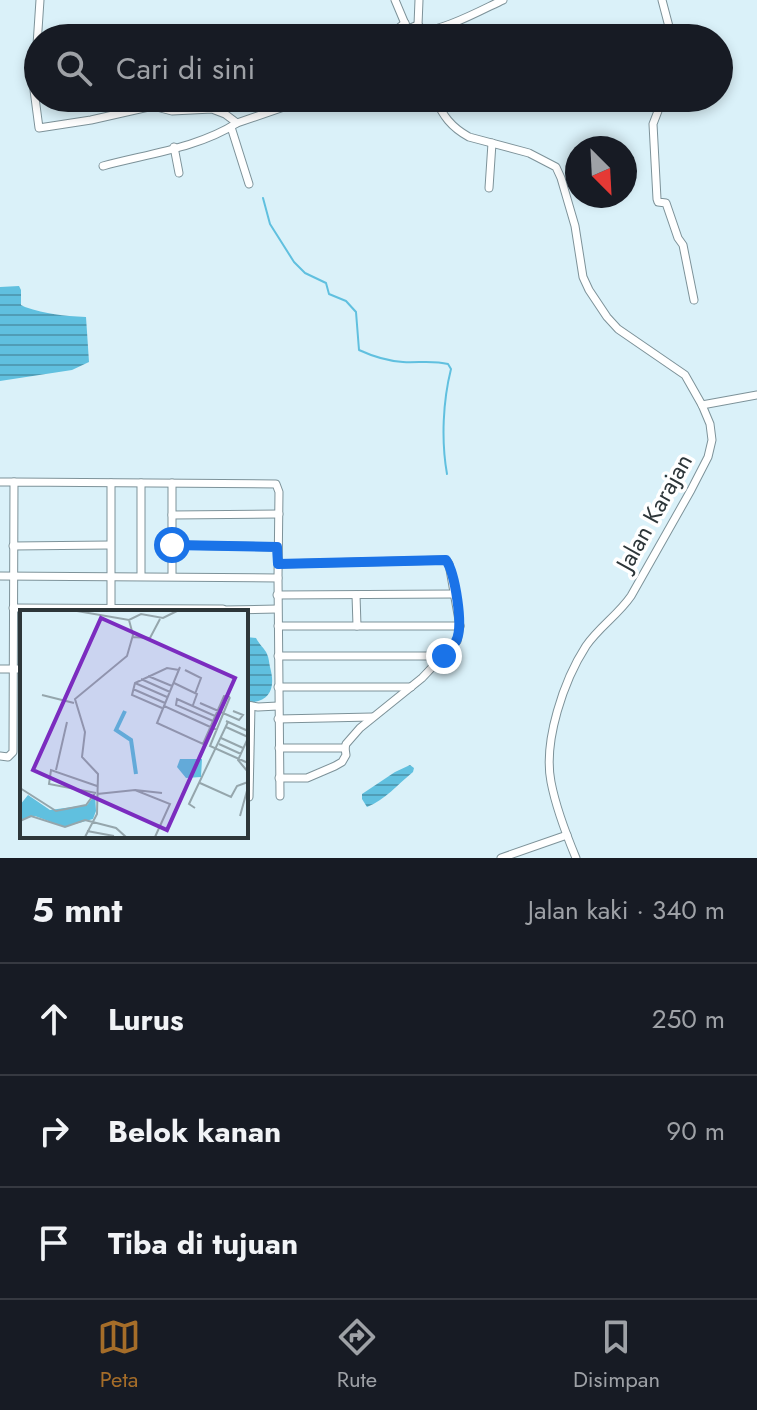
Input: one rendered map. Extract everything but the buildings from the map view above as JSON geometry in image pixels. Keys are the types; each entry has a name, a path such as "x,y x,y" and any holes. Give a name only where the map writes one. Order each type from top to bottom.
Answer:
{"street":[{"path":"38,24 40,0"},
{"path":"395,0 405,24"},
{"path":"418,24 419,0"},
{"path":"480,0 481,9"},
{"path":"448,24 503,0"},
{"path":"662,0 668,24"},
{"path":"37,112 39,128 127,112"},
{"path":"220,112 234,125 249,184"},
{"path":"103,166 215,135 265,112"},
{"name":"Jalan Karajan","path":"442,112 454,128 469,137 529,153 556,167 575,226 583,277 593,296 618,329 685,375 702,405 712,434 708,457 631,596 586,647 562,696 549,760 550,780 576,858"},
{"path":"658,112 653,124 657,199 666,203 684,248 694,300"},
{"path":"489,188 492,143"},
{"path":"174,147 179,173"},
{"path":"702,405 757,395"},
{"path":"0,482 276,484 279,492 280,796"},
{"path":"0,756 8,757 13,752 18,730 18,638 13,608 14,482"},
{"path":"13,608 111,610 111,483"},
{"path":"141,483 141,576"},
{"path":"172,483 172,576"},
{"path":"172,515 279,514"},
{"path":"13,546 110,545"},
{"path":"172,545 277,547"},
{"path":"278,564 446,560 460,626 457,641 444,656 360,728 345,748 346,758 307,778 279,778"},
{"path":"0,576 278,578"},
{"path":"277,595 455,594"},
{"path":"356,595 357,626"},
{"path":"248,610 277,609"},
{"path":"278,626 460,626"},
{"path":"278,656 444,656"},
{"path":"0,669 17,669"},
{"path":"278,687 411,687"},
{"path":"248,792 248,705 278,706"},
{"path":"278,719 373,717"},
{"path":"279,748 345,748"},
{"path":"501,858 567,835"},
{"path":"534,847 537,858"}],"water":[{"path":"19,286 21,305 25,307 86,317 89,362 72,370 0,381 0,287"},
{"path":"248,637 256,638 265,650 272,675 269,693 248,702"},
{"path":"410,765 414,768 413,772 386,796 367,807 362,794"}],"waterway":[{"path":"263,198 270,224 294,262 305,273 326,283 329,294 346,301 356,312 359,350 392,361 448,364 451,369 444,434 447,474"}],"route":[{"path":"172,545 277,547 278,564 446,560 451,571 460,626 457,641 444,656"}]}
